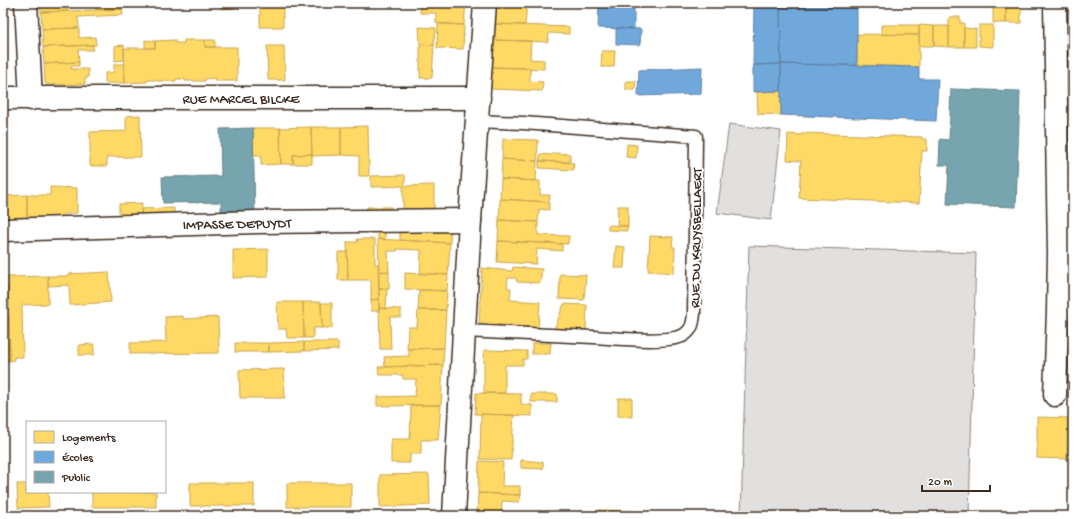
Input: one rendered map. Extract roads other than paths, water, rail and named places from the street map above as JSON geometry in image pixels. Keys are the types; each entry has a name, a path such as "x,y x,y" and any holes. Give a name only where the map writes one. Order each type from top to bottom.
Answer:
{"street":[{"path":"26,3 31,98"},
{"path":"454,516 470,220 484,3"},
{"path":"1055,3 1059,281 1055,394"},
{"name":"RUE MARCEL BILCKE","path":"3,98 479,98"},
{"name":"IMPASSE DEPUYDT","path":"3,230 257,222 470,220"}],"lane":[{"name":"RUE DU KRUYSBELLAERT","path":"464,331 668,340 685,335 690,330 693,323 694,314 696,136 477,121"}]}
